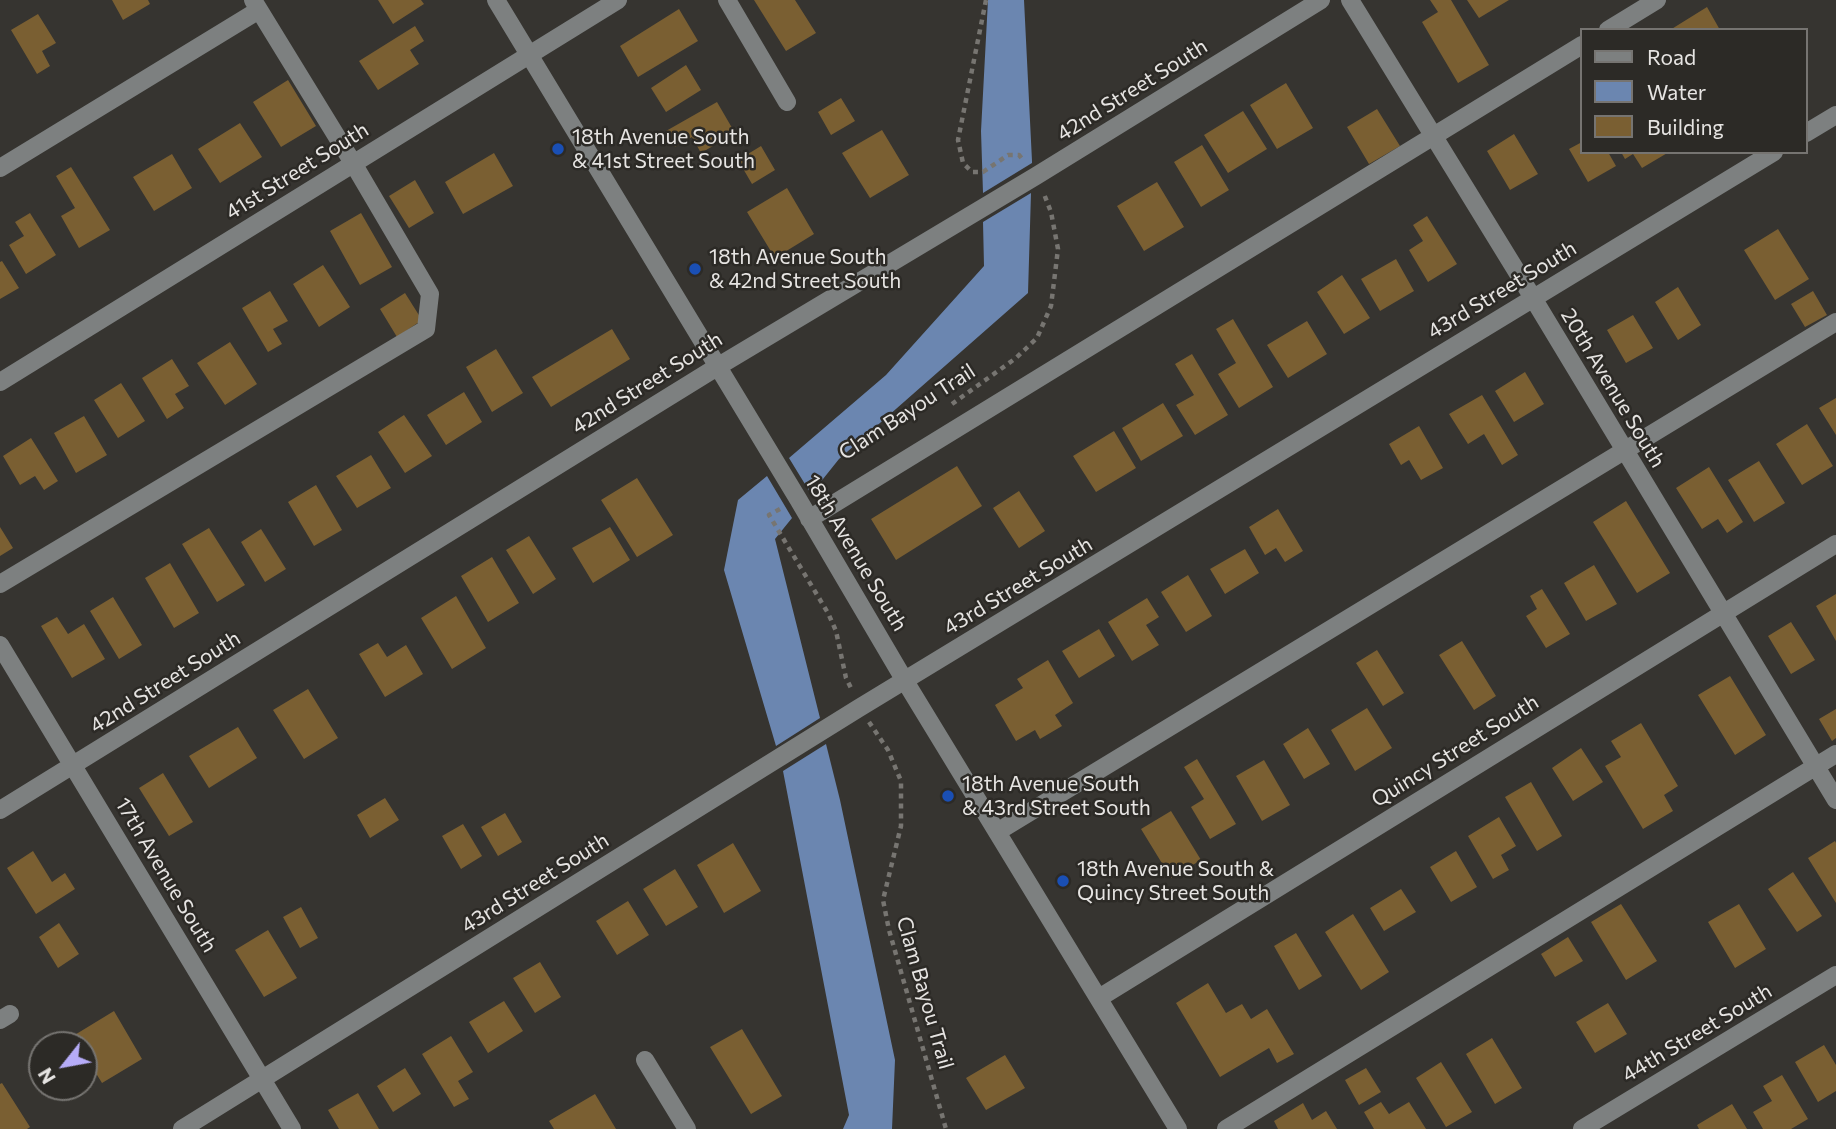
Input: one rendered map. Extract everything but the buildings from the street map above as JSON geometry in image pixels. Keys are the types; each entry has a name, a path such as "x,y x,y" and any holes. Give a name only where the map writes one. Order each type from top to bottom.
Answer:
{"street":[{"name":"18th Avenue South","path":"496,0 1178,1129"},
{"name":"41st Street South","path":"0,382 618,0"},
{"path":"727,0 787,102"},
{"name":"42nd Street South","path":"0,810 717,367 1036,176 1321,0"},
{"name":"20th Avenue South","path":"1350,0 1836,800"},
{"path":"1611,28 1657,0"},
{"path":"0,168 256,5 430,294 426,329 0,584"},
{"path":"809,520 1580,46"},
{"path":"1808,132 1836,115"},
{"name":"43rd Street South","path":"182,1129 859,708 1771,154"},
{"path":"997,832 1836,322"},
{"name":"Quincy Street South","path":"1099,998 1836,544"},
{"name":"17th Avenue South","path":"0,645 292,1129"},
{"path":"1226,1129 1836,754"},
{"name":"44th Street South","path":"1582,1129 1836,975"},
{"path":"645,1060 687,1129"}],"path":[{"name":"Clam Bayou Trail","path":"948,407 1023,352 1037,338 1051,306 1058,249 1051,212 1036,176 1019,155 1009,155 983,172 972,172 963,163 958,140 986,0"},
{"name":"Clam Bayou Trail","path":"798,499 769,515 828,613 836,631 846,678 859,708 888,750 901,781 901,826 883,900 889,930 946,1129"}],"water":[{"path":"988,0 1024,0 1032,163 983,193 981,131"},
{"path":"1031,193 1028,293 839,459 811,494 789,458 886,375 984,266 983,222"},
{"path":"767,476 792,518 775,539 820,718 776,746 724,570 738,500"},
{"path":"826,744 895,1060 892,1129 843,1129 849,1115 783,771"}],"place":[{"name":"18th Avenue South & 41st Street South","path":"558,149"},
{"name":"18th Avenue South & 42nd Street South","path":"695,269"},
{"name":"18th Avenue South & 43rd Street South","path":"948,796"},
{"name":"18th Avenue South & Quincy Street South","path":"1063,881"}]}
